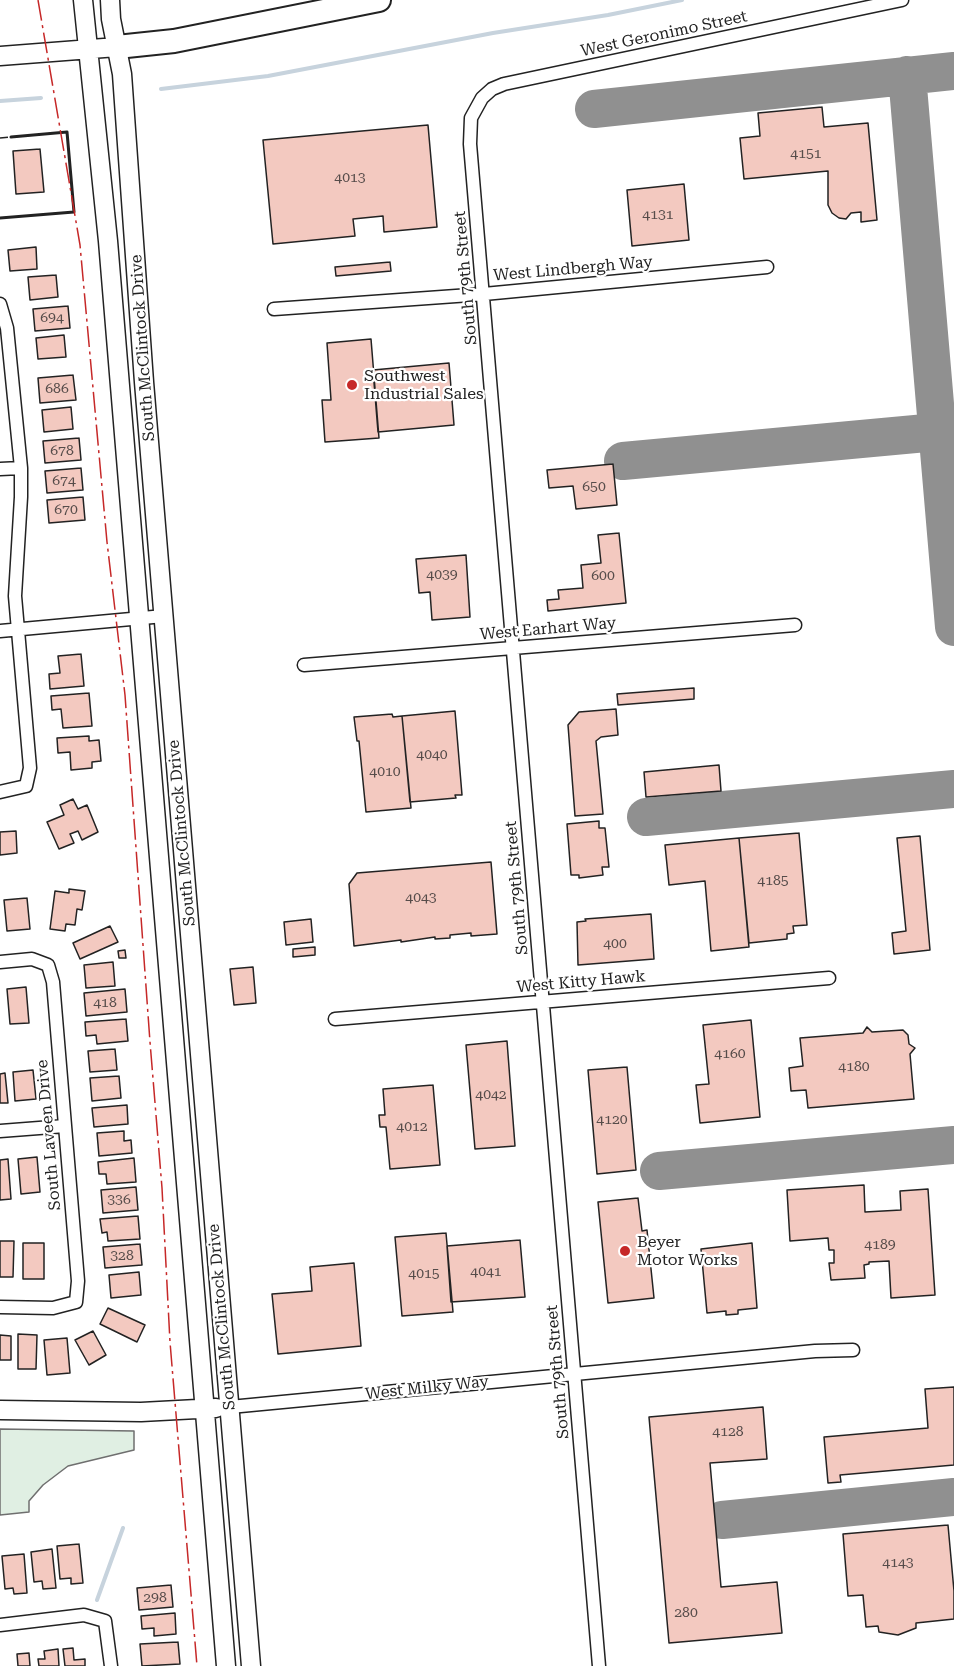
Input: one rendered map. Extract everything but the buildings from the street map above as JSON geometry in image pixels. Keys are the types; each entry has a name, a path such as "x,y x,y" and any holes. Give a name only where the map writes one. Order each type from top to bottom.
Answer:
{"highway":[{"path":"117,47 174,41 379,0"}],"main road":[{"name":"South McClintock Drive","path":"82,0 108,241 226,1666"},
{"name":"South McClintock Drive","path":"110,0 122,74 144,382 250,1666"},
{"path":"0,56 117,47"},
{"name":"West Milky Way","path":"0,1410 141,1412 230,1407"}],"street":[{"name":"West Geronimo Street","path":"476,108 482,98 492,89 504,84 902,0"},
{"name":"South 79th Street","path":"476,108 471,118 470,144 599,1666"},
{"name":"West Lindbergh Way","path":"273,309 484,294 767,267"},
{"path":"0,304 7,327 21,468 15,596 30,768 26,786 0,792"},
{"path":"0,469 21,468"},
{"path":"0,631 164,616"},
{"name":"West Earhart Way","path":"304,665 795,625"},
{"name":"South Laveen Drive","path":"0,962 32,959 48,965 53,982 78,1281 76,1302 53,1308 0,1306"},
{"name":"West Kitty Hawk","path":"335,1019 829,978"},
{"path":"0,1131 65,1126"},
{"name":"West Milky Way","path":"230,1407 815,1351 853,1350"},
{"path":"0,1625 84,1615 105,1622 111,1666"}],"green space":[{"path":"0,1429 134,1431 134,1450 68,1466 43,1485 29,1501 29,1512 0,1515"}],"waterway":[{"path":"161,89 268,76 682,0"},
{"path":"0,101 41,98"},
{"path":"97,1600 123,1528"}],"taxiway":[{"path":"594,109 954,71"},
{"path":"907,75 954,627"},
{"path":"623,461 937,432"},
{"path":"646,817 954,789"},
{"path":"659,1171 954,1145"},
{"path":"722,1520 954,1497"}],"fence":[{"path":"0,138 11,137"}],"wall":[{"path":"0,218 74,212 67,132 11,137"}],"power":[{"path":"38,0 80,245 107,542 125,695 162,1188 170,1342 197,1666"}],"place":[{"name":"Southwest Industrial Sales","path":"352,385"},
{"name":"Beyer Motor Works","path":"625,1251"}]}
